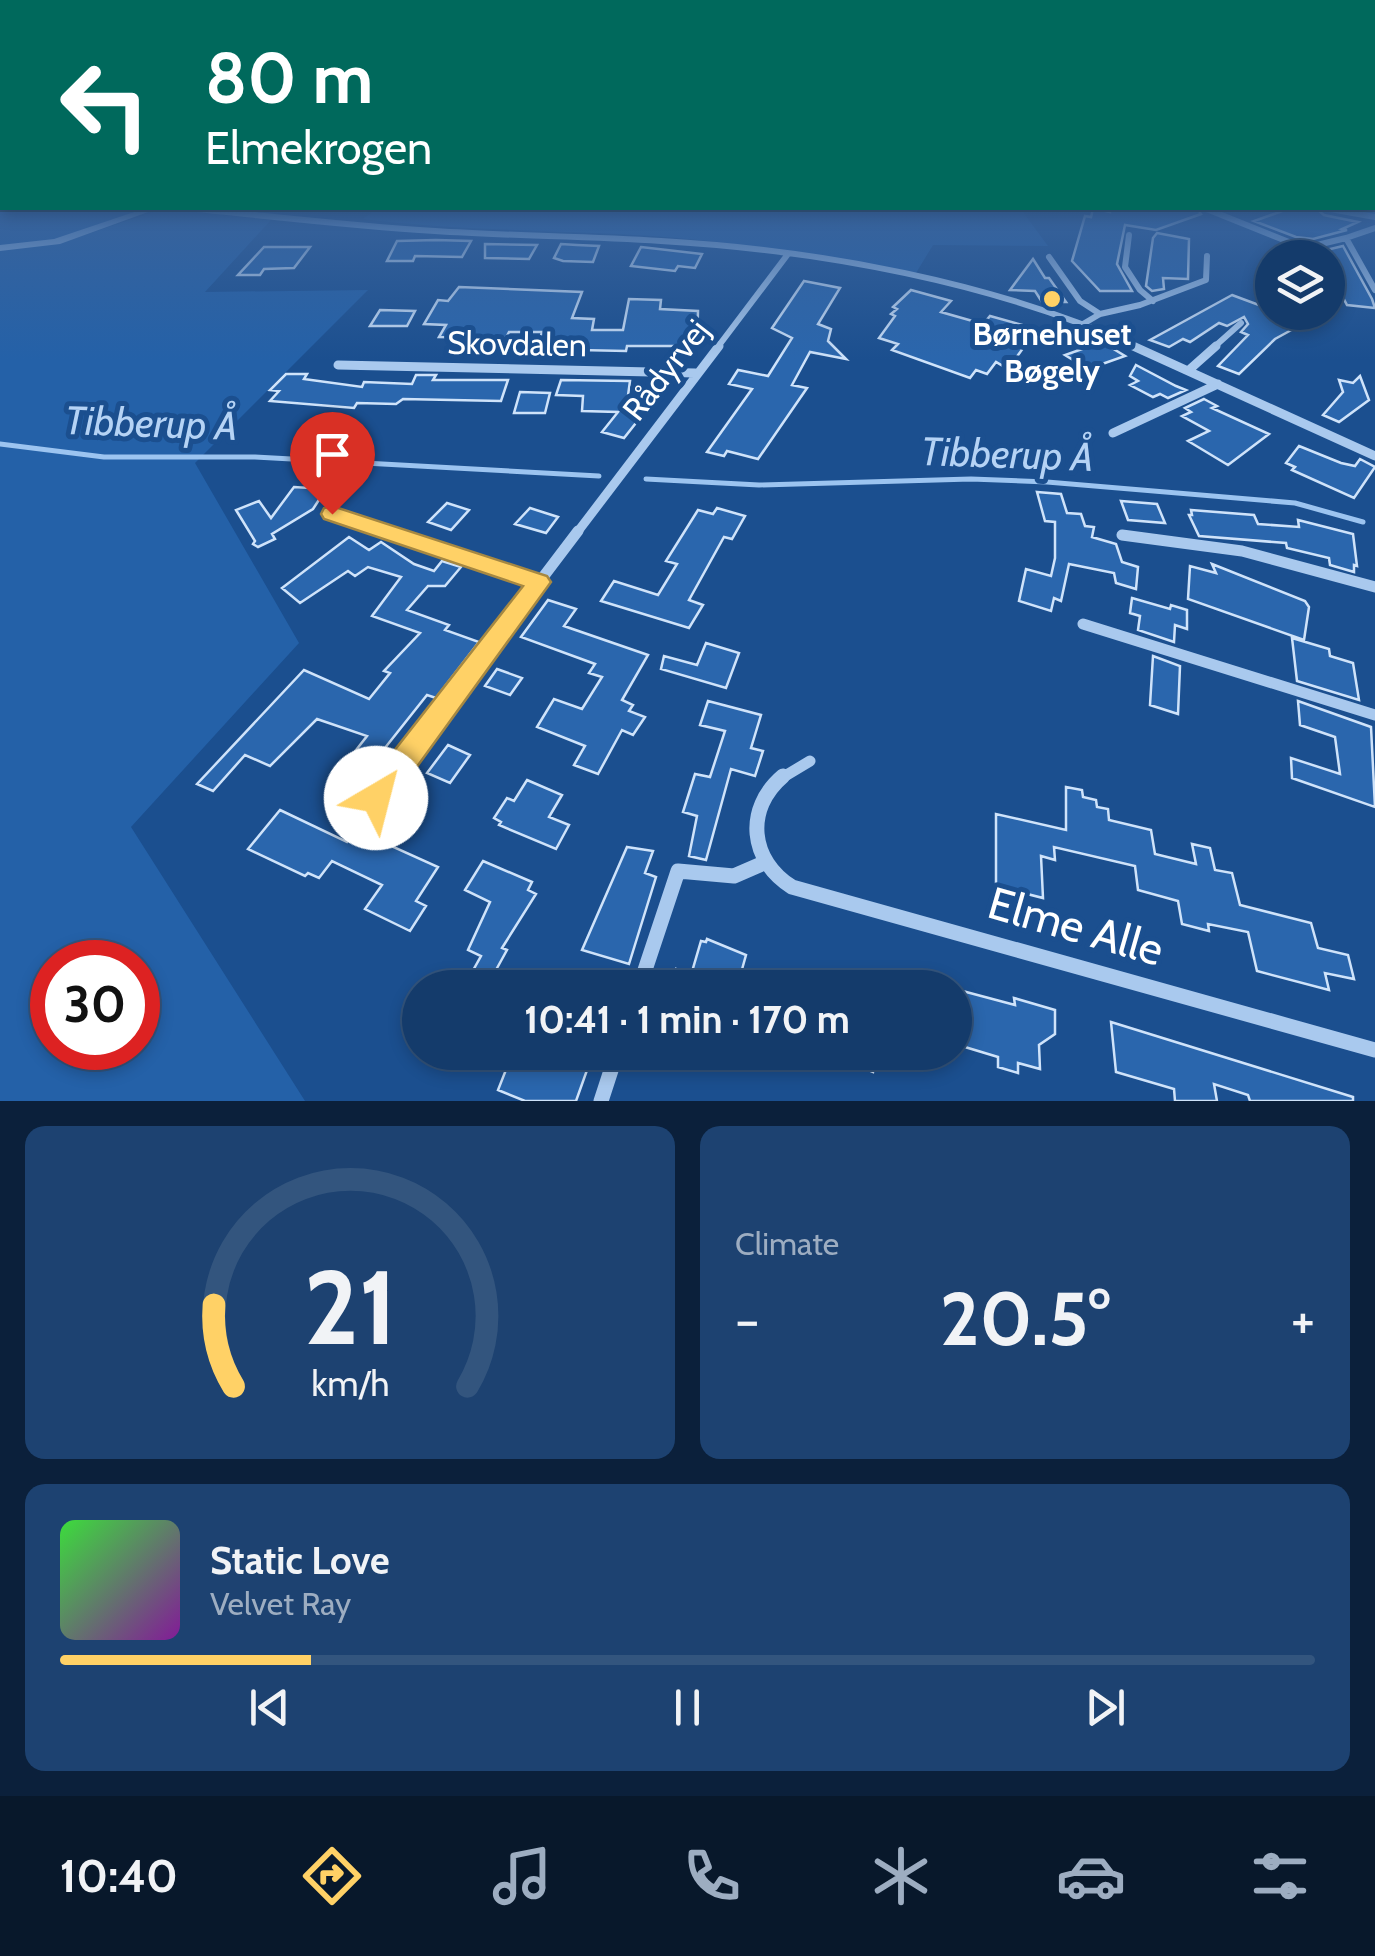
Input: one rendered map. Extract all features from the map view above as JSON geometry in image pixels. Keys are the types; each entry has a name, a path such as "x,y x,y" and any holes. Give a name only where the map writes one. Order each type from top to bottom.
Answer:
{"street":[{"name":"Rådyrvej","path":"376,798 621,469 785,257"},
{"path":"807,257 924,278 1082,324 1375,456"},
{"path":"1049,257 1080,300 1100,314"},
{"path":"1126,257 1125,266 1140,290 1153,301"},
{"path":"1082,324 1100,314 1153,301 1206,280 1208,257"},
{"path":"1357,257 1375,290"},
{"path":"1189,370 1209,358 1222,332 1241,323"},
{"name":"Skovdalen","path":"338,365 695,373"},
{"path":"1113,433 1218,384"},
{"path":"332,514 539,582"},
{"path":"1122,534 1242,551 1375,587"},
{"path":"1083,624 1375,715"},
{"path":"644,970 678,871 734,876 764,863 755,843 754,822 760,804 799,764 810,761"},
{"name":"Elme Alle","path":"764,863 780,880 801,892 878,909 1375,1050"},
{"path":"601,1101 611,1070"}],"shaded area":[{"path":"0,257 237,257 205,292 368,290 195,463 299,643 131,827 305,1101 0,1101"},
{"path":"823,257 925,257 916,273"}],"building":[{"path":"254,257 302,257 294,268 238,275"},
{"path":"389,257 414,257 413,261 387,261"},
{"path":"554,257 595,257 593,262"},
{"path":"636,257 700,257 695,268 678,266 675,271 631,266"},
{"path":"1073,257 1118,257 1117,264 1132,291 1100,291 1072,261"},
{"path":"1150,257 1189,257 1188,279 1163,278 1164,289 1152,291 1146,286"},
{"path":"1345,257 1349,257 1375,308 1347,305"},
{"path":"1033,259 1066,302 1042,302 1035,291 1010,290"},
{"path":"804,281 840,288 818,324 831,329 828,341 846,359 810,352 792,385 807,388 758,459 727,451 724,456 707,452 752,389 729,384 738,370 768,376 792,338 772,328"},
{"path":"459,287 582,292 572,318 594,319 592,330 623,330 629,299 661,300 660,309 698,311 697,346 627,346 626,351 580,350 578,356 535,356 542,332 509,332 506,338 439,337 446,325 424,324 438,300 448,301"},
{"path":"911,290 951,301 941,312 976,322 985,322 990,316 1037,329 1008,369 996,362 987,374 976,370 970,378 892,350 898,344 879,338 895,316 891,314 897,309 893,307"},
{"path":"1232,295 1255,304 1255,330 1291,330 1275,339 1239,374 1218,366 1248,335 1241,332 1248,324 1244,317 1227,326 1219,323 1190,342 1183,339 1169,347 1150,340"},
{"path":"380,310 415,311 407,326 370,326"},
{"path":"1102,342 1125,356 1088,369 1065,355"},
{"path":"1136,365 1186,390 1168,398 1160,394 1153,397 1130,385 1138,381 1130,376"},
{"path":"286,374 307,374 304,379 362,387 364,382 412,384 416,375 436,375 433,380 508,380 501,401 403,399 396,404 357,403 354,408 270,401 279,391 270,390"},
{"path":"1360,376 1369,400 1339,422 1323,415 1343,392 1339,380 1353,383"},
{"path":"561,380 630,381 626,410 643,414 624,438 602,432 618,412 582,411 583,396 556,395"},
{"path":"520,392 550,393 545,413 514,413"},
{"path":"1204,399 1217,406 1212,408 1269,434 1228,465 1188,441 1209,431 1182,416 1191,412 1185,408"},
{"path":"1299,446 1341,463 1355,466 1360,459 1375,467 1354,498 1292,470 1295,467 1286,463"},
{"path":"294,487 326,489 313,509 272,534 275,539 258,547 253,544 255,541 236,510 259,501 271,518"},
{"path":"1037,492 1061,494 1067,513 1081,514 1085,526 1094,527 1092,537 1116,544 1122,562 1138,567 1136,589 1116,583 1114,573 1069,564 1061,601 1054,598 1051,611 1019,601 1026,569 1051,576 1055,558 1055,522 1045,521"},
{"path":"1121,501 1157,504 1165,523 1128,520"},
{"path":"447,503 469,510 451,530 428,522"},
{"path":"530,508 558,517 546,533 515,524"},
{"path":"717,508 745,516 732,539 724,537 689,600 703,605 689,628 601,601 614,581 658,595 677,564 666,561 698,510 713,514"},
{"path":"1191,510 1254,515 1258,524 1299,527 1298,520 1353,534 1357,566 1354,565 1354,572 1330,565 1329,558 1287,548 1286,543 1199,536 1189,515"},
{"path":"349,537 369,550 381,542 414,564 434,571 442,561 461,567 445,586 428,586 407,610 449,625 445,630 479,642 436,698 427,695 373,763 353,754 367,736 317,719 270,766 245,755 213,791 197,784 304,670 369,699 390,673 384,671 420,633 372,616 401,577 368,567 355,576 348,571 300,603 282,588"},
{"path":"1212,564 1305,601 1309,607 1304,640 1188,599 1190,566 1216,573"},
{"path":"1132,598 1187,610 1187,629 1175,625 1174,642 1138,630 1140,616 1130,613"},
{"path":"548,600 576,609 564,626 648,655 622,700 633,705 629,711 645,717 633,735 622,730 598,774 574,765 585,746 537,727 554,699 582,709 602,677 589,673 595,664 521,637"},
{"path":"1292,638 1329,649 1330,656 1353,663 1359,700 1297,681"},
{"path":"706,643 739,653 726,688 661,669 664,656 697,665"},
{"path":"1153,656 1180,666 1178,714 1150,705"},
{"path":"497,669 522,678 510,695 485,686"},
{"path":"708,701 761,715 751,748 763,751 755,776 731,769 706,860 689,856 697,816 683,812 695,774 710,777 725,731 700,725"},
{"path":"1298,701 1371,727 1375,807 1292,778 1291,758 1340,774 1335,737 1300,725"},
{"path":"448,745 470,755 450,783 427,773"},
{"path":"527,780 562,795 549,817 569,825 556,849 499,825 501,822 494,818 507,798 514,801"},
{"path":"1066,787 1082,790 1083,797 1108,809 1109,820 1151,830 1155,854 1196,864 1192,844 1210,848 1215,870 1232,873 1240,905 1311,923 1318,948 1348,955 1354,979 1325,973 1329,990 1257,971 1248,932 1208,924 1209,931 1182,924 1178,901 1138,890 1135,866 1054,847 1055,860 1041,856 1043,898 996,886 996,814 1066,830"},
{"path":"280,810 347,842 356,830 438,867 416,901 426,906 410,931 365,909 382,885 332,861 319,878 308,873 305,876 248,849"},
{"path":"627,847 653,851 645,873 656,877 629,964 582,950"},
{"path":"483,861 532,882 528,890 536,894 502,948 507,950 496,970 473,970 481,956 468,950 490,902 465,890"},
{"path":"707,939 746,955 742,970 692,970 701,941"},
{"path":"972,994 1015,1005 1014,998 1055,1010 1055,1034 1039,1045 1040,1069 1018,1063 1018,1073 998,1067 998,1057 972,1049"},
{"path":"1111,1022 1353,1097 1353,1101 1250,1101 1248,1095 1214,1084 1217,1101 1175,1101 1174,1089 1116,1072"},
{"path":"506,1070 587,1070 576,1101 525,1101 498,1090"}],"waterway":[{"name":"Tibberup Å","path":"0,444 104,457 255,457 599,476"},
{"name":"Tibberup Å","path":"646,479 759,485 971,479 1047,482 1295,503 1363,522"}],"place":[{"name":"Børnehuset Bøgely","path":"1052,299"}],"route":[{"path":"332,514 539,582 376,798"}]}
